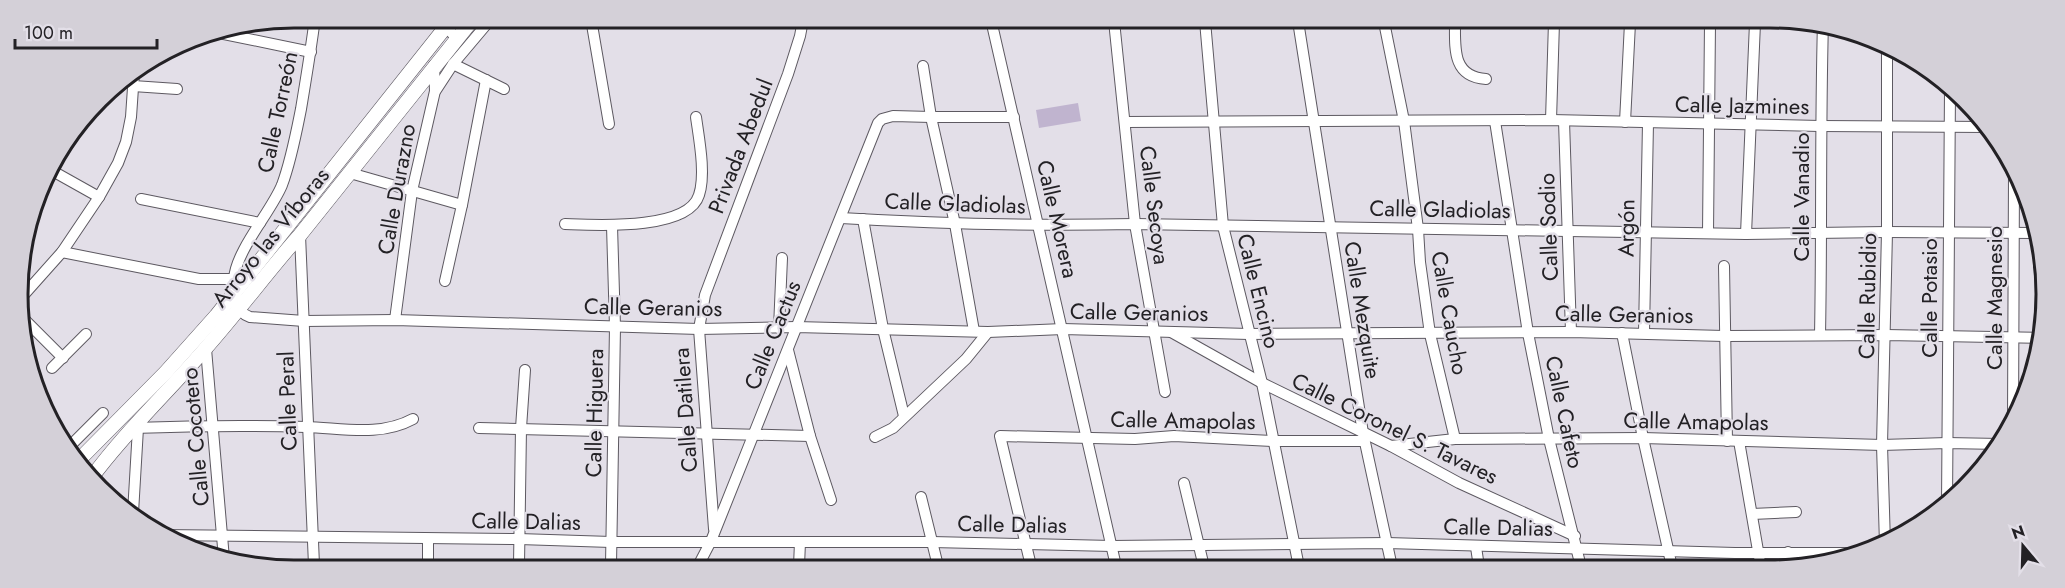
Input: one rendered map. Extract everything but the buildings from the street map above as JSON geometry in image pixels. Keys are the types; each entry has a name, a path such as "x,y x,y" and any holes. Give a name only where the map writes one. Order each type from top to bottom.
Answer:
{"main road":[{"name":"Arroyo las Víboras","path":"83,456 166,372 439,28"},
{"name":"Arroyo las Víboras","path":"97,472 206,349 465,28"}],"street":[{"name":"Calle Torreón","path":"234,286 237,267 281,187 287,168 314,28"},
{"path":"450,28 456,38"},
{"path":"435,91 453,63 483,28"},
{"path":"593,28 609,124"},
{"name":"Privada Abedul","path":"708,284 788,74 802,28"},
{"name":"Calle Morera","path":"993,28 1115,560"},
{"name":"Calle Secoya","path":"1115,28 1135,224 1165,392"},
{"name":"Calle Encino","path":"1206,28 1223,226 1262,383 1298,560"},
{"name":"Calle Mezquite","path":"1299,28 1364,437 1391,560"},
{"name":"Calle Caucho","path":"1385,28 1404,121 1418,229 1419,262 1430,334 1455,439"},
{"path":"1455,28 1455,51 1459,61 1468,75 1486,79"},
{"path":"1551,120 1554,28"},
{"path":"1625,122 1630,28"},
{"path":"1708,233 1710,28"},
{"path":"1746,234 1755,28"},
{"name":"Calle Vanadio","path":"1820,335 1822,232 1820,126 1823,34"},
{"path":"234,36 311,52"},
{"name":"Calle Rubidio","path":"1885,534 1882,445 1886,335 1887,56"},
{"path":"453,63 504,89"},
{"name":"Calle Durazno","path":"395,320 412,191 435,91 434,65"},
{"path":"923,66 974,331"},
{"path":"445,281 486,80"},
{"path":"28,290 62,252 99,197 118,163 126,142 131,117 133,82"},
{"path":"133,86 177,89"},
{"name":"Calle Potasio","path":"1947,493 1950,98"},
{"name":"Calle Cactus","path":"703,560 878,123 882,119 893,116 931,117"},
{"path":"565,224 612,226 680,215 694,206 701,185 696,117"},
{"path":"931,117 1014,117"},
{"path":"1125,122 1495,121"},
{"name":"Calle Jazmines","path":"1495,121 1978,127"},
{"name":"Calle Cafeto","path":"1495,121 1528,333 1549,439 1580,560"},
{"name":"Calle Sodio","path":"1564,121 1571,332"},
{"name":"Argón","path":"1644,333 1648,123"},
{"path":"350,173 462,205"},
{"path":"58,174 99,197"},
{"name":"Calle Magnesio","path":"2013,402 2014,188"},
{"path":"141,199 260,223"},
{"name":"Calle Gladiolas","path":"841,218 1040,226 1135,224 1329,226 1746,234 1822,232 2029,233"},
{"path":"863,219 883,329 904,416"},
{"name":"Calle Higuera","path":"611,560 615,327 612,226"},
{"name":"Calle Peral","path":"300,235 314,560"},
{"path":"62,252 234,286 238,309"},
{"path":"779,328 782,258"},
{"path":"1724,266 1726,441"},
{"name":"Calle Datilera","path":"708,284 699,329 713,537"},
{"name":"Calle Geranios","path":"238,309 243,315 250,317 304,321 395,320 699,329 796,327 988,332 1063,329 1347,334 1571,332 1724,336 1886,335 2032,338"},
{"path":"31,326 63,358"},
{"name":"Calle Coronel S. Tavares","path":"1170,331 1364,437 1391,446 1460,483 1575,536"},
{"path":"875,437 893,428 966,359 988,332"},
{"path":"1622,333 1670,560"},
{"path":"52,368 86,334"},
{"name":"Calle Cocotero","path":"206,349 224,550"},
{"path":"788,350 810,436 831,500"},
{"path":"519,560 521,428 525,370"},
{"path":"73,443 103,413"},
{"path":"133,506 135,428 307,427 382,430 401,426 413,419"},
{"path":"479,428 810,436"},
{"name":"Calle Amapolas","path":"1025,544 1000,436 1135,440 1174,436 1274,441 1364,437"},
{"name":"Calle Amapolas","path":"1391,446 1455,439 1643,438 1882,445 1991,444"},
{"path":"1739,441 1760,560"},
{"path":"1184,483 1202,560"},
{"path":"921,497 936,560"},
{"path":"1752,514 1796,512"},
{"name":"Calle Dalias","path":"184,535 611,542 713,537 800,542 1112,546 1387,543 1760,553 1829,553"},
{"path":"428,538 428,560"},
{"path":"799,560 800,542"},
{"path":"1025,544 1029,560"},
{"path":"1476,546 1478,560"},
{"path":"1788,552 1792,559"}],"shaded area":[{"path":"1078,103 1081,121 1039,128 1036,110"}]}
